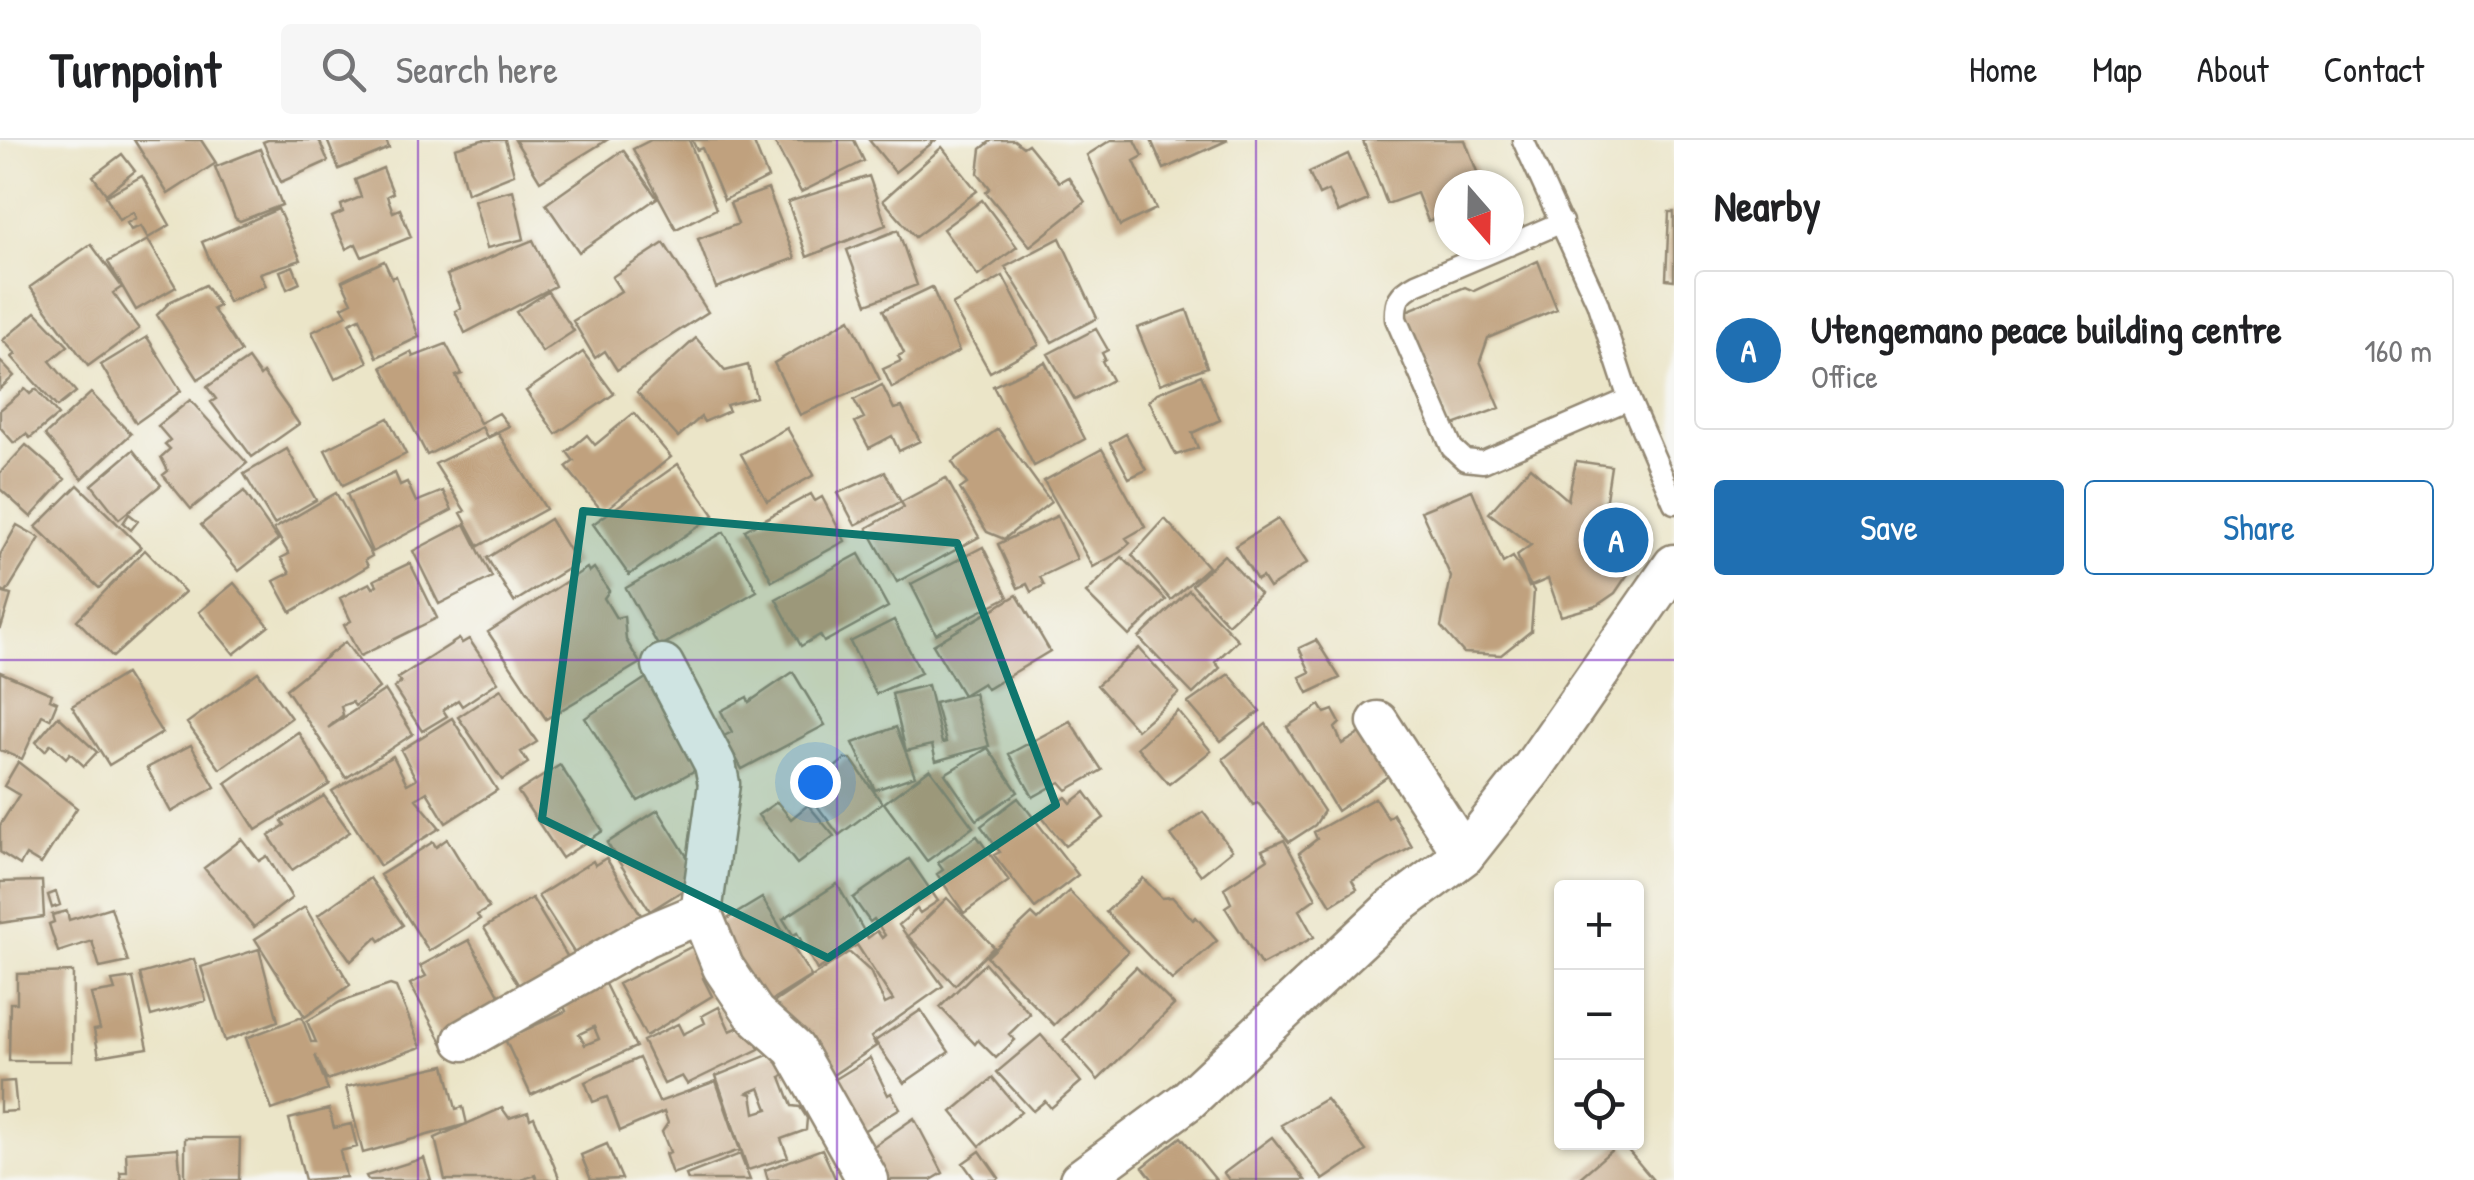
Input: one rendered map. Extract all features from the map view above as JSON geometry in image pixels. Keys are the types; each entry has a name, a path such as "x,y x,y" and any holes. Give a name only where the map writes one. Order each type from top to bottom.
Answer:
{"street":[{"path":"1080,1180 1187,1101 1392,909 1464,855 1532,769 1674,565"},
{"path":"663,666 715,764 719,784 702,913 723,966 754,1013 794,1049 868,1180"},
{"path":"1378,722 1464,855"},
{"path":"464,1040 646,936 702,913"}],"lane":[{"path":"1522,140 1596,302 1629,400 1674,502"},
{"path":"1524,238 1562,222"},
{"path":"1473,260 1403,291 1395,304 1396,319 1452,448 1465,460 1483,462 1629,400"}],"highlighted area":[{"path":"583,511 957,543 1056,805 828,958 542,819"}],"building":[{"path":"134,140 201,140 216,163 168,194"},
{"path":"319,140 328,161 281,182 263,142"},
{"path":"327,140 386,140 389,148 339,169"},
{"path":"482,140 505,140 514,174 467,193 455,148"},
{"path":"515,140 607,140 540,181"},
{"path":"651,140 689,140 716,209 676,229 633,149"},
{"path":"692,140 759,140 754,143 768,178 724,200 702,148 697,150"},
{"path":"854,140 864,161 801,192 775,143"},
{"path":"869,140 936,140 895,172"},
{"path":"992,140 1014,140 1023,147 1028,144 1059,182 1068,177 1085,202 1030,246 986,192 990,188 978,173 981,149"},
{"path":"1111,140 1135,140 1143,156 1134,161 1156,209 1120,226 1087,155"},
{"path":"1151,140 1228,140 1164,169"},
{"path":"1465,140 1476,170 1434,170 1434,219 1428,221 1417,193 1387,204 1363,141"},
{"path":"942,147 977,191 915,237 883,200"},
{"path":"260,149 282,205 240,221 235,218 215,167"},
{"path":"623,150 657,198 579,252 546,204"},
{"path":"122,154 135,171 106,194 93,176"},
{"path":"1348,154 1368,200 1338,213 1328,191 1319,195 1309,172"},
{"path":"383,168 393,193 387,196 393,212 400,209 411,237 362,257 356,244 346,249 332,217 343,212 341,205 361,197 355,180"},
{"path":"142,176 170,225 148,238 141,226 131,230 127,223 136,218 133,212 119,220 106,196"},
{"path":"869,176 886,225 807,257 788,202"},
{"path":"768,189 795,258 716,288 698,239 738,224 730,203"},
{"path":"513,190 524,239 487,248 474,200"},
{"path":"982,200 1017,247 978,276 943,229"},
{"path":"278,209 301,260 260,273 266,286 228,302 202,242"},
{"path":"1669,212 1674,212 1674,280 1666,279"},
{"path":"898,230 917,285 867,304 847,250"},
{"path":"1060,238 1097,318 1052,342 1005,267"},
{"path":"148,240 176,287 136,310 108,262"},
{"path":"533,240 555,286 465,333 455,311 461,308 447,275"},
{"path":"664,243 708,312 617,370 605,351 595,358 573,321 621,291 612,277"},
{"path":"91,244 122,287 113,293 139,329 88,366 30,287"},
{"path":"384,261 392,278 396,276 419,337 377,357 360,318 349,323 368,362 335,379 312,332 347,315 342,307 352,302 342,281"},
{"path":"1538,261 1557,309 1488,338 1480,361 1500,408 1451,426 1404,312 1465,287 1474,291"},
{"path":"293,266 300,283 287,289 280,271"},
{"path":"1003,276 1039,345 990,372 952,305"},
{"path":"205,285 219,306 213,309 241,352 198,379 157,315 171,301"},
{"path":"932,287 959,351 892,388 883,369 901,361 898,356 904,353 883,310"},
{"path":"548,292 574,331 542,352 516,312"},
{"path":"1187,310 1207,367 1160,384 1137,328"},
{"path":"36,312 68,346 50,361 76,392 57,407 12,357 16,354 3,340"},
{"path":"850,319 880,380 800,415 774,363"},
{"path":"1096,329 1108,350 1102,353 1102,361 1112,380 1075,400 1048,354"},
{"path":"147,337 181,391 136,423 101,365"},
{"path":"696,338 725,371 748,365 756,397 726,405 729,411 704,422 701,417 678,437 637,392"},
{"path":"446,344 462,374 456,376 480,423 499,413 509,426 487,437 482,427 427,455 382,367 411,352 413,357"},
{"path":"583,352 614,394 556,434 526,391"},
{"path":"248,359 260,376 263,373 299,424 252,457 211,402 216,399 207,387"},
{"path":"0,361 14,376 0,389"},
{"path":"1045,362 1085,439 1034,466 993,386"},
{"path":"1201,375 1220,420 1192,433 1198,448 1176,455 1149,401 1157,393"},
{"path":"882,385 894,409 902,407 920,441 899,451 892,436 869,448 855,422 864,418 854,400"},
{"path":"25,389 30,394 36,389 58,415 30,438 26,434 14,443 0,427 0,410"},
{"path":"91,393 131,434 82,479 45,435"},
{"path":"190,400 247,463 191,509 163,475 168,471 161,457 170,449 165,444 170,440 158,426"},
{"path":"634,413 671,457 603,512 566,467 574,461 567,452 587,435 595,445"},
{"path":"388,418 406,454 343,485 325,450"},
{"path":"787,428 814,475 767,501 741,454"},
{"path":"998,429 1051,502 1004,539 987,532 960,489 967,484 952,462"},
{"path":"498,433 546,509 479,546 461,513 465,511 435,464"},
{"path":"1126,434 1146,470 1129,478 1110,443"},
{"path":"26,445 65,479 31,517 0,489 0,473"},
{"path":"287,449 316,500 274,524 244,474"},
{"path":"1102,449 1145,527 1126,538 1130,543 1120,552 1093,567 1044,481"},
{"path":"133,450 161,485 119,519 92,485"},
{"path":"1576,461 1611,466 1604,512 1639,517 1641,538 1630,571 1615,593 1596,606 1561,616 1548,579 1529,587 1517,555 1531,545 1489,513 1530,467 1568,500"},
{"path":"678,464 714,515 629,575 593,524"},
{"path":"885,472 901,502 855,525 838,493"},
{"path":"395,473 400,485 407,482 416,502 443,491 452,510 372,552 347,494"},
{"path":"946,478 979,537 897,582 867,528 904,507 901,502"},
{"path":"78,485 141,547 99,588 36,527"},
{"path":"1472,490 1503,563 1513,557 1534,591 1531,631 1501,655 1464,653 1441,627 1451,577 1421,511"},
{"path":"244,491 278,540 239,571 201,525"},
{"path":"336,493 372,556 365,560 368,566 291,612 274,581 290,573 281,558 289,554 274,529"},
{"path":"811,494 815,501 822,497 845,541 772,581 745,530"},
{"path":"129,514 138,521 131,530 123,523"},
{"path":"1057,516 1077,559 1040,577 1044,585 1031,592 1027,584 1018,588 998,544"},
{"path":"550,519 577,563 514,602 487,558"},
{"path":"1165,519 1208,567 1171,600 1132,555"},
{"path":"1278,519 1307,563 1269,588 1262,577 1257,580 1235,546"},
{"path":"465,524 492,577 439,604 413,551"},
{"path":"17,525 40,538 6,593 0,590 0,555"},
{"path":"724,532 757,591 659,647 626,588"},
{"path":"983,547 1008,597 936,634 911,584"},
{"path":"145,550 185,592 113,657 77,620"},
{"path":"859,554 888,607 824,642 820,635 801,646 776,599"},
{"path":"1224,555 1260,594 1228,624 1192,585"},
{"path":"1122,557 1166,600 1129,636 1086,593"},
{"path":"410,563 437,618 360,656 344,625 351,621 340,598 370,583 373,588 377,585 374,580"},
{"path":"587,568 589,572 594,568 609,591 604,598 616,618 624,616 626,640 640,663 546,719 488,632"},
{"path":"234,583 269,626 234,654 199,612"},
{"path":"1189,590 1238,640 1215,662 1220,668 1193,694 1139,638"},
{"path":"0,592 11,595 1,628 0,628"},
{"path":"1017,595 1050,651 987,689 983,683 963,695 933,645"},
{"path":"894,620 921,673 876,694 850,642"},
{"path":"459,639 462,643 469,639 498,682 462,706 458,700 443,710 447,716 422,731 394,688 401,683 398,678"},
{"path":"1316,640 1340,678 1308,693 1300,677 1310,672 1299,648"},
{"path":"345,642 379,688 355,706 352,702 341,706 343,715 328,728 385,690 413,734 346,778 286,689"},
{"path":"1139,648 1179,693 1137,730 1097,685"},
{"path":"0,672 52,694 50,699 57,702 50,719 42,715 22,759 0,750"},
{"path":"258,672 291,718 220,769 187,723"},
{"path":"793,672 825,725 742,769 724,736 732,732 721,711 747,697 749,702"},
{"path":"125,674 162,733 109,765 72,706"},
{"path":"1229,674 1260,711 1221,741 1188,703"},
{"path":"649,676 703,766 638,801 585,718"},
{"path":"928,685 942,743 946,742 935,703 974,693 989,746 936,761 932,745 906,751 892,694"},
{"path":"501,689 537,742 521,752 528,763 502,780 458,717"},
{"path":"1320,705 1325,713 1333,710 1340,723 1335,728 1342,744 1368,729 1394,772 1337,811 1287,727"},
{"path":"1178,711 1211,751 1169,784 1137,747"},
{"path":"58,716 97,752 84,766 70,753 66,758 51,744 45,751 36,742"},
{"path":"452,718 497,790 446,823 427,792 416,799 440,828 380,866 332,791 393,756 407,784 416,779 401,750"},
{"path":"1070,721 1102,770 1067,790 1060,782 1033,797 1009,754"},
{"path":"1266,724 1324,811 1315,825 1289,842 1258,803 1253,805 1223,759"},
{"path":"896,727 915,776 875,790 853,743"},
{"path":"298,732 330,784 256,830 226,783"},
{"path":"191,745 215,787 171,812 147,768"},
{"path":"988,748 1018,792 977,820 945,774"},
{"path":"845,759 851,759 882,803 839,835 806,791"},
{"path":"18,762 77,808 41,864 26,855 20,865 0,852 0,825 19,795 4,786"},
{"path":"560,765 603,831 562,858 518,792"},
{"path":"930,769 973,827 927,861 884,803"},
{"path":"1085,792 1104,818 1065,846 1041,816 1066,797 1071,803"},
{"path":"324,796 350,832 292,870 269,836 285,825 282,821"},
{"path":"1018,798 1078,875 1035,908 994,855 1000,852 981,826"},
{"path":"1375,798 1388,818 1393,814 1412,847 1352,880 1357,889 1331,905 1299,853 1317,839 1314,832"},
{"path":"777,802 791,819 808,805 834,836 797,864 758,815"},
{"path":"658,810 701,879 650,911 607,843"},
{"path":"1203,812 1232,850 1201,875 1171,835"},
{"path":"977,836 1009,881 964,913 937,874 943,870 938,863"},
{"path":"242,839 259,861 267,856 292,898 254,927 204,868"},
{"path":"447,839 489,908 477,915 480,919 429,951 380,875 433,842 436,847"},
{"path":"1284,840 1316,898 1299,910 1314,937 1261,965 1225,907 1231,903 1224,888 1268,859 1262,850"},
{"path":"606,858 649,928 584,968 538,896 593,861 595,865"},
{"path":"909,859 938,901 920,913 917,909 899,925 943,986 871,1037 876,1046 827,1079 773,1003 849,952 870,971 885,1004 893,1000 857,945 817,970 797,933 793,935 783,919 837,884 868,938 877,931 882,938 885,935 874,919 870,922 853,898"},
{"path":"370,878 403,925 380,941 377,937 351,961 318,915"},
{"path":"1143,878 1162,898 1172,897 1193,920 1196,917 1217,941 1172,980 1106,912"},
{"path":"42,881 44,917 0,923 0,882"},
{"path":"1069,891 1128,952 1054,1025 987,957 1032,914 1038,920"},
{"path":"56,892 60,905 52,908 48,895"},
{"path":"532,898 575,969 527,999 484,928"},
{"path":"762,898 811,976 763,1006 714,927"},
{"path":"947,898 994,947 955,985 908,936"},
{"path":"111,907 128,962 100,968 92,941 58,952 49,924 54,922 52,915 67,911 69,920"},
{"path":"305,907 350,985 305,1017 255,939"},
{"path":"469,940 507,1009 443,1044 410,984 426,976 420,966"},
{"path":"693,946 708,974 703,978 712,996 646,1036 618,984"},
{"path":"259,949 278,1021 225,1041 201,967"},
{"path":"194,959 206,1001 151,1016 140,974"},
{"path":"985,963 1030,1014 1009,1034 1015,1040 996,1058 978,1040 975,1044 940,1007"},
{"path":"1136,967 1174,1005 1098,1080 1063,1040"},
{"path":"73,972 72,1061 9,1061 10,1003 17,1003 17,974"},
{"path":"133,978 148,1048 99,1056 94,1030 100,1029 91,994 115,990 112,981"},
{"path":"604,982 636,1047 531,1095 505,1039 566,1011 562,1001","holes":["594,1027 599,1039 585,1045 579,1034"]},
{"path":"390,985 396,987 421,1047 327,1080 315,1055 328,1090 272,1110 246,1038 302,1017 311,1042 316,1042 307,1021 340,1002"},
{"path":"719,1007 730,1031 746,1024 759,1049 687,1084 682,1076 664,1084 643,1041 678,1024 683,1034 705,1023 702,1016"},
{"path":"921,1010 949,1052 904,1083 875,1041"},
{"path":"1041,1035 1081,1082 1051,1108 1045,1101 1033,1111 997,1072"},
{"path":"783,1049 797,1071 781,1077 792,1106 800,1107 807,1118 806,1130 781,1139 788,1157 748,1170 716,1076","holes":["760,1088 768,1109 755,1113 752,1094 748,1093"]},
{"path":"639,1058 659,1102 716,1081 740,1150 672,1174 665,1154 670,1152 662,1132 668,1123 664,1112 620,1131 607,1097 593,1102 585,1082"},
{"path":"870,1058 888,1095 891,1093 900,1108 863,1131 829,1083"},
{"path":"445,1065 456,1109 463,1107 467,1124 363,1153 346,1087"},
{"path":"993,1078 1021,1112 980,1146 952,1112"},
{"path":"14,1081 17,1111 0,1112 0,1082"},
{"path":"1326,1099 1366,1151 1323,1180 1281,1125"},
{"path":"502,1108 509,1118 528,1112 530,1119 534,1117 560,1180 537,1180 535,1175 521,1180 445,1180 435,1138"},
{"path":"329,1109 334,1128 351,1124 357,1147 340,1151 346,1177 305,1180 289,1119"},
{"path":"914,1118 943,1173 931,1180 882,1180 865,1152"},
{"path":"1181,1137 1216,1180 1153,1180 1143,1167"},
{"path":"1272,1137 1305,1180 1229,1180 1224,1173"},
{"path":"185,1138 240,1138 239,1180 185,1180"},
{"path":"607,1144 622,1179 591,1180 581,1155"},
{"path":"178,1148 181,1180 121,1180 120,1172 127,1172 126,1152"},
{"path":"822,1149 836,1180 768,1180 765,1170"},
{"path":"1612,1150 1628,1150 1653,1180 1577,1180"},
{"path":"980,1151 999,1178 996,1180 975,1180 963,1163"},
{"path":"740,1154 750,1180 688,1180 686,1175"},
{"path":"424,1158 431,1180 368,1180 366,1176"}],"place":[{"name":"Utengemano peace building centre","path":"1616,540"}]}
